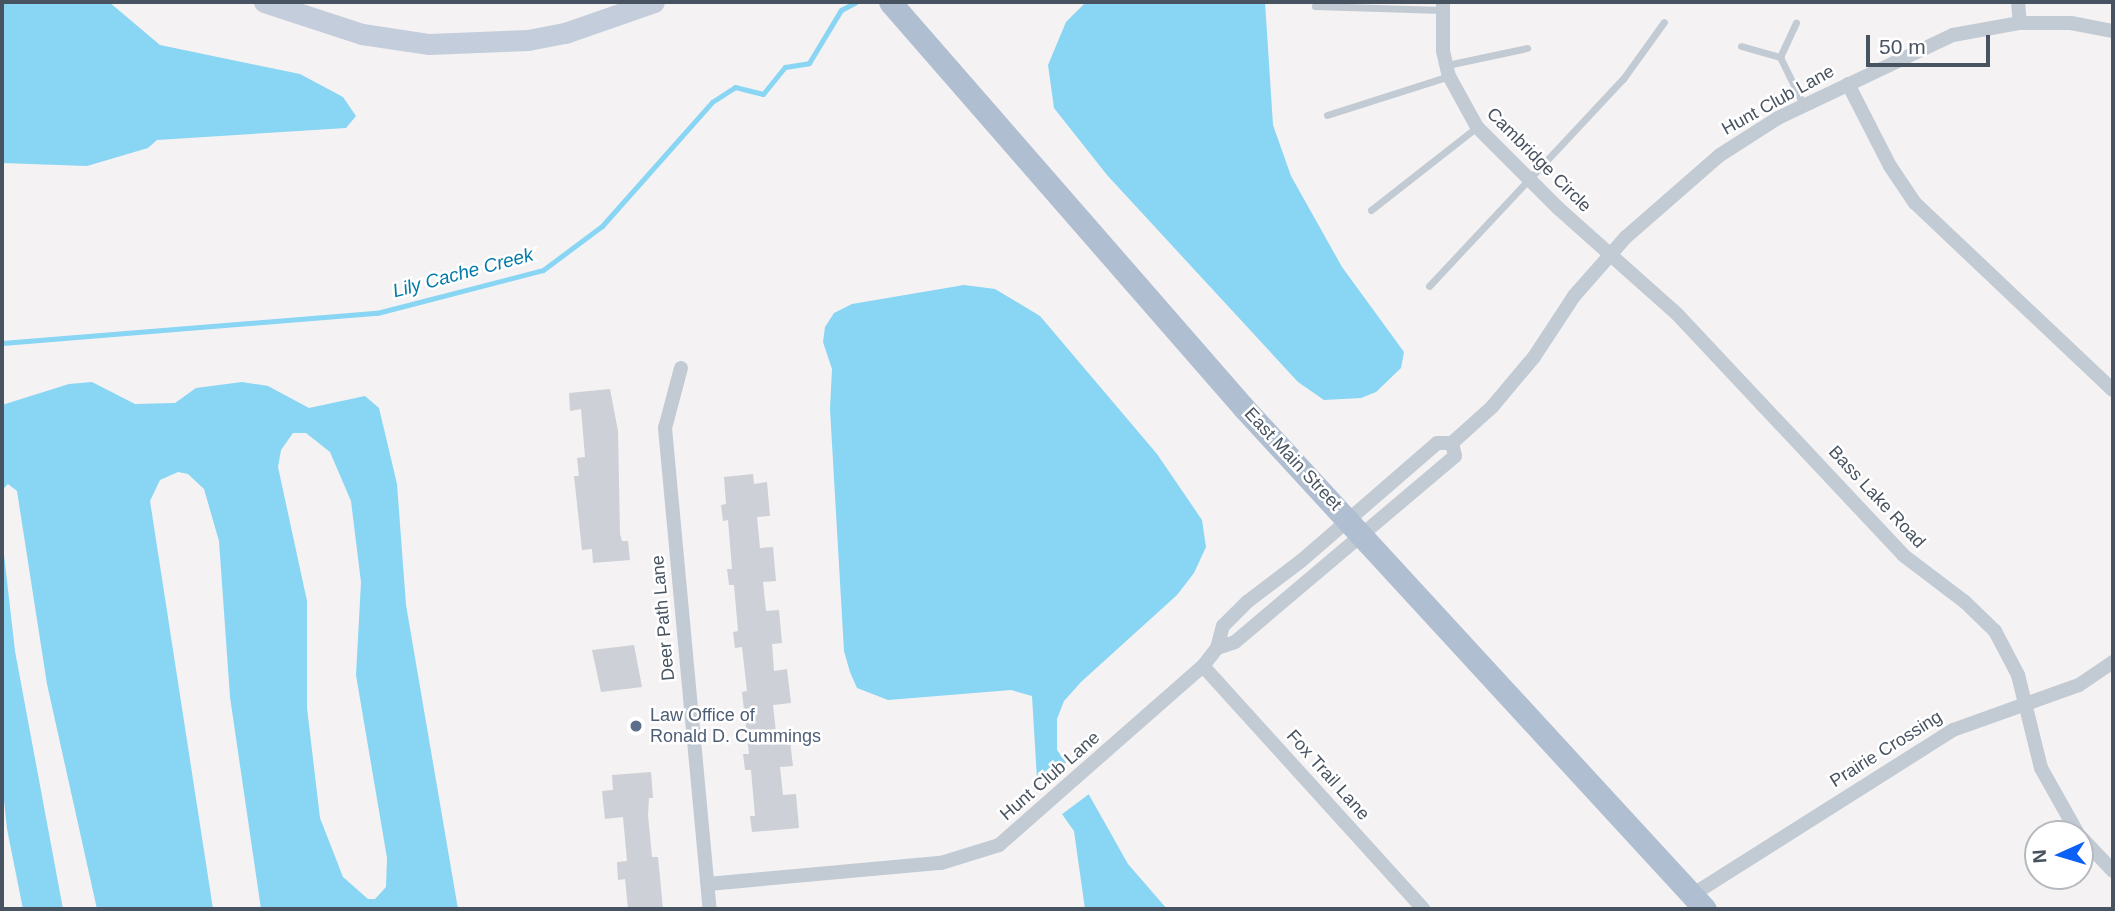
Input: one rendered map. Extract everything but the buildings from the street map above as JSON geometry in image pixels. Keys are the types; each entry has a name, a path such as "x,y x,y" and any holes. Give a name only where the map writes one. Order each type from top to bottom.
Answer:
{"main road":[{"name":"East Main Street","path":"900,13 1214,373 1469,648 1699,902"}],"street":[{"path":"264,2 351,31 429,44 528,40 565,33 654,2"},
{"path":"2018,2 2020,23"},
{"name":"Cambridge Circle","path":"1442,6 1447,70 1477,127 1610,255"},
{"name":"Hunt Club Lane","path":"1217,648 1234,642 1356,527 1437,443 1452,443 1513,383 1574,296 1657,206 1699,170 1759,130 1940,39 2020,23 2071,23 2113,31"},
{"path":"1848,84 1889,166 1915,203 2113,390"},
{"name":"Bass Lake Road","path":"1610,255 1730,368 1903,555 1983,617 2007,648 2041,768 2070,820"},
{"name":"Deer Path Lane","path":"681,368 665,428 710,909"},
{"name":"Hunt Club Lane","path":"708,884 959,860 999,845 1040,813 1203,666 1217,648 1223,626 1231,618 1455,456 1452,443"},
{"name":"Prairie Crossing","path":"1699,902 1953,730 2079,685 2113,663"},
{"name":"Fox Trail Lane","path":"1203,666 1423,909"},
{"name":"Bass Lake Road","path":"2094,851 2113,871"}],"lane":[{"path":"1315,6 1442,6"},
{"path":"1429,286 1527,177 1623,79 1664,22"},
{"path":"1780,57 1796,22"},
{"path":"1741,46 1780,57 1804,106"},
{"path":"1327,115 1447,70 1527,48"},
{"path":"1371,210 1477,127"}],"water":[{"path":"2,2 109,2 160,45 300,74 343,97 356,116 346,128 157,140 148,148 87,166 2,163"},
{"path":"1086,2 1265,2 1273,125 1291,176 1342,267 1404,352 1401,368 1376,392 1361,398 1324,400 1298,382 1107,175 1054,108 1048,65 1066,22"},
{"path":"964,285 995,289 1040,316 1157,454 1202,520 1206,547 1194,573 1177,595 1081,682 1064,701 1057,719 1057,750 1088,793 1128,864 1167,909 1085,909 1074,831 1037,779 1032,696 1011,690 888,700 857,688 850,672 844,651 830,409 832,369 823,342 825,327 834,313 852,304"},
{"path":"92,382 135,404 175,403 196,388 242,382 268,386 309,408 365,396 379,408 397,484 406,605 458,909 261,909 230,697 219,541 204,489 188,474 178,472 160,480 150,501 213,909 97,909 47,684 17,491 8,484 2,490 2,405 69,384","holes":["293,433 306,433 330,452 351,501 361,582 356,675 387,858 386,887 375,899 368,899 343,877 320,818 307,708 307,601 278,467 281,450"]},
{"path":"2,537 15,651 63,909 23,909 7,829 2,781"}],"pier":[{"path":"1068,761 1091,792 1060,816 1037,784"}],"waterway":[{"name":"Lily Cache Creek","path":"2,343 377,313 543,270 602,226 712,102 735,87 763,94 785,67 809,63 841,10 856,2"}],"place":[{"name":"Law Office of Ronald D. Cummings","path":"636,726"}]}
